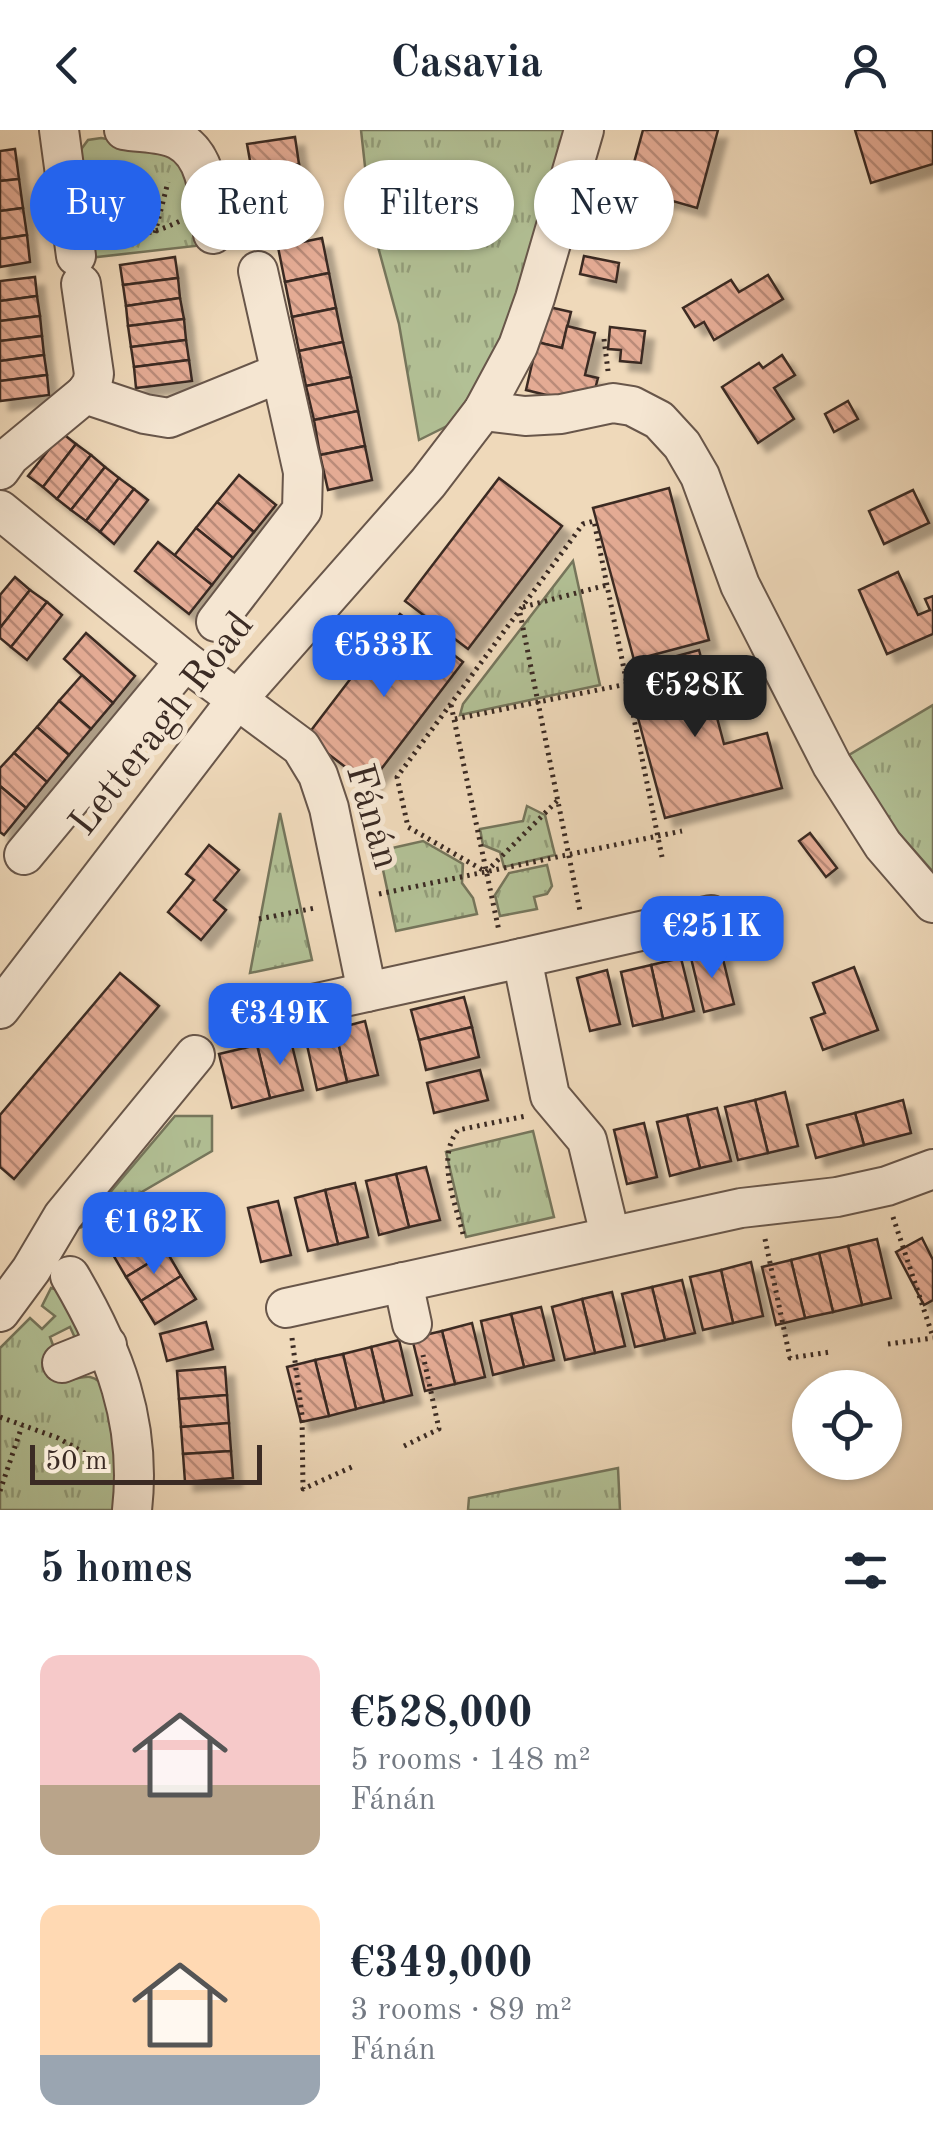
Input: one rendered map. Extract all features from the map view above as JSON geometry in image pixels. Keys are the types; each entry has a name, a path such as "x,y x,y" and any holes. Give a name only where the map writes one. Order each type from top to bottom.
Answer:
{"street":[{"path":"0,470 10,456 85,394 94,374 84,252 59,130"},
{"path":"124,130 176,138 196,160"},
{"name":"Letteragh Road","path":"3,999 236,701 428,484 483,412 518,346 584,130"},
{"path":"216,622 302,510 303,472 258,271"},
{"path":"85,394 169,418 280,373"},
{"path":"483,412 525,416 561,414 613,403 632,406 658,420 682,445 700,476 748,602 832,765 883,845 933,903"},
{"name":"Fánán","path":"0,510 185,661 301,747 318,774 329,808 366,992"},
{"path":"24,855 185,661"},
{"path":"244,1019 711,914"},
{"path":"514,960 550,1096 587,1140 610,1236"},
{"path":"0,1312 31,1270 62,1216 195,1055"},
{"path":"286,1308 753,1206 838,1197 933,1170"},
{"path":"70,1276 122,1382 130,1424 132,1510"},
{"path":"404,1282 412,1324"},
{"path":"62,1363 107,1345"}],"path":[{"path":"84,252 124,238 181,227"},
{"path":"486,872 408,827 397,777 583,524 594,521 662,856"},
{"path":"521,609 607,585"},
{"path":"521,609 586,944"},
{"path":"455,718 628,684"},
{"path":"450,705 486,872 514,960"},
{"path":"486,872 556,802"},
{"path":"259,919 682,831"},
{"path":"470,1267 446,1161 449,1141 458,1130 536,1114 550,1096"},
{"path":"883,1187 933,1338 888,1344"},
{"path":"753,1206 763,1226 790,1358 830,1352"},
{"path":"286,1308 302,1415 303,1489 354,1466"},
{"path":"404,1446 440,1430 412,1324"},
{"path":"0,1418 91,1454 102,1466"},
{"path":"0,1491 22,1426"}],"green space":[{"path":"361,130 569,130 561,160 534,160 535,250 525,286 480,382 459,420 419,440 399,324 379,250 514,250 514,160 364,160"},
{"path":"101,138 153,147 184,160 181,248 161,250 161,160 74,160 88,140"},
{"path":"87,250 159,250 88,258"},
{"path":"573,561 600,685 460,715 463,704"},
{"path":"933,705 933,872 890,823 849,755"},
{"path":"527,806 545,815 555,855 504,867 500,852 483,845 480,829 523,821"},
{"path":"280,813 312,960 250,973"},
{"path":"423,841 463,864 462,883 473,898 477,914 396,931 379,851"},
{"path":"547,865 552,886 547,894 534,897 537,909 500,916 495,895 509,873"},
{"path":"175,1116 212,1116 212,1151 80,1228"},
{"path":"533,1131 554,1217 466,1237 446,1152"},
{"path":"51,1288 58,1290 84,1332 77,1342 70,1327 50,1337 66,1380 90,1377 102,1384 110,1397 118,1436 119,1510 0,1510 0,1348 30,1318 42,1329 55,1316 42,1306"},
{"path":"618,1468 620,1510 468,1510 469,1498"}],"building":[{"path":"643,130 718,130 697,208 674,201 674,160 635,160"},
{"path":"855,130 933,130 933,164 871,183"},
{"path":"295,137 298,160 250,160 247,144"},
{"path":"15,149 19,179 0,181 0,151"},
{"path":"19,179 23,208 0,211 0,181"},
{"path":"23,208 27,235 0,239 0,211"},
{"path":"27,235 30,262 0,267 0,239"},
{"path":"324,248 329,273 285,282 279,250"},
{"path":"584,256 619,263 616,282 580,274"},
{"path":"175,257 178,278 123,285 120,265"},
{"path":"329,273 336,308 292,317 285,282"},
{"path":"768,275 783,299 714,340 704,322 695,327 683,308 731,280 739,292"},
{"path":"35,277 37,296 0,301 0,281"},
{"path":"178,278 180,298 126,306 123,285"},
{"path":"37,296 40,316 0,321 0,301"},
{"path":"180,298 184,319 128,326 126,306"},
{"path":"549,307 571,312 562,348 540,343"},
{"path":"336,308 343,342 299,351 292,317"},
{"path":"40,316 42,336 0,341 0,321"},
{"path":"184,319 186,340 131,347 128,326"},
{"path":"567,326 595,333 585,375 598,378 592,400 575,402 526,390 537,342 562,348"},
{"path":"610,327 645,331 641,363 620,361 621,350 608,349"},
{"path":"42,336 44,355 0,361 0,341"},
{"path":"186,340 189,360 134,367 131,347"},
{"path":"343,342 351,377 306,386 299,351"},
{"path":"44,355 47,375 0,381 0,361"},
{"path":"782,355 795,375 774,388 794,419 758,443 722,387 759,363 763,368"},
{"path":"189,360 192,381 136,388 134,367"},
{"path":"47,375 49,395 0,401 0,381"},
{"path":"351,377 358,411 314,420 306,386"},
{"path":"848,401 858,419 834,432 825,414"},
{"path":"358,411 365,446 320,455 314,420"},
{"path":"62,433 76,444 43,487 28,476"},
{"path":"76,444 91,455 57,499 43,487"},
{"path":"365,446 372,480 328,490 320,455"},
{"path":"91,455 105,467 71,510 57,499"},
{"path":"105,467 119,478 86,521 71,510"},
{"path":"239,475 276,505 254,532 217,502"},
{"path":"119,478 134,489 100,532 86,521"},
{"path":"499,478 562,526 468,649 405,601"},
{"path":"669,488 709,640 634,660 593,508"},
{"path":"134,489 148,500 114,544 100,532"},
{"path":"913,490 929,523 884,544 869,511"},
{"path":"217,502 254,532 233,558 196,528"},
{"path":"196,528 233,558 212,585 174,556"},
{"path":"158,542 212,585 189,614 135,571"},
{"path":"898,572 918,615 930,610 925,599 933,596 933,634 887,654 859,590"},
{"path":"15,577 30,590 0,628 0,595"},
{"path":"30,590 47,602 11,647 0,638 0,628"},
{"path":"47,602 62,615 27,660 11,647"},
{"path":"400,614 463,662 369,785 306,737"},
{"path":"86,633 135,676 113,703 64,659"},
{"path":"699,650 724,744 767,733 782,788 665,818 625,670"},
{"path":"82,675 113,703 91,729 59,701"},
{"path":"59,701 91,729 69,755 37,727"},
{"path":"37,727 69,755 47,782 14,753"},
{"path":"14,753 47,782 26,808 0,786 0,768"},
{"path":"0,786 26,808 4,835 0,832"},
{"path":"810,833 837,868 826,877 799,841"},
{"path":"209,845 239,870 214,900 226,910 201,940 168,912 194,880 186,874"},
{"path":"721,951 734,1004 704,1012 691,958"},
{"path":"681,958 694,1011 663,1019 651,965"},
{"path":"651,965 663,1019 633,1026 621,972"},
{"path":"854,967 878,1030 823,1050 811,1018 825,1013 813,983"},
{"path":"607,970 620,1024 590,1031 577,978"},
{"path":"120,973 159,1006 14,1179 0,1167 0,1115"},
{"path":"464,997 472,1027 419,1040 411,1010"},
{"path":"365,1021 378,1075 347,1082 335,1029"},
{"path":"472,1027 479,1057 426,1070 419,1040"},
{"path":"335,1029 347,1082 317,1090 305,1036"},
{"path":"290,1037 303,1090 270,1098 257,1045"},
{"path":"257,1045 270,1098 232,1108 219,1054"},
{"path":"480,1070 488,1100 434,1113 427,1083"},
{"path":"785,1092 798,1146 768,1153 755,1100"},
{"path":"755,1100 768,1153 738,1160 725,1107"},
{"path":"903,1100 911,1133 864,1145 855,1113"},
{"path":"717,1108 731,1161 700,1168 687,1115"},
{"path":"855,1113 864,1145 816,1158 807,1125"},
{"path":"687,1115 700,1168 670,1176 657,1122"},
{"path":"644,1123 657,1177 627,1184 614,1130"},
{"path":"426,1167 440,1220 409,1227 396,1174"},
{"path":"396,1174 409,1227 379,1235 366,1181"},
{"path":"355,1183 368,1237 338,1244 325,1190"},
{"path":"325,1190 338,1244 308,1251 295,1198"},
{"path":"278,1201 291,1255 261,1262 248,1208"},
{"path":"138,1204 152,1228 112,1253 97,1229"},
{"path":"152,1228 167,1252 126,1277 112,1253"},
{"path":"922,1238 933,1260 933,1300 924,1305 896,1252"},
{"path":"877,1239 891,1298 862,1305 848,1246"},
{"path":"848,1246 862,1305 833,1312 819,1253"},
{"path":"167,1252 181,1276 141,1301 126,1277"},
{"path":"819,1253 833,1312 805,1318 791,1260"},
{"path":"791,1260 805,1318 776,1325 762,1267"},
{"path":"751,1262 763,1316 733,1323 721,1270"},
{"path":"721,1270 733,1323 703,1330 690,1277"},
{"path":"181,1276 196,1299 155,1324 141,1301"},
{"path":"682,1280 695,1333 665,1340 652,1287"},
{"path":"652,1287 665,1340 635,1347 622,1294"},
{"path":"612,1292 625,1346 595,1353 582,1299"},
{"path":"582,1299 595,1353 565,1360 552,1307"},
{"path":"541,1307 554,1360 524,1367 511,1314"},
{"path":"511,1314 524,1367 493,1375 481,1321"},
{"path":"206,1322 213,1349 167,1361 160,1334"},
{"path":"472,1323 485,1377 455,1384 442,1331"},
{"path":"442,1331 455,1384 425,1391 412,1338"},
{"path":"399,1340 412,1395 384,1402 371,1347"},
{"path":"371,1347 384,1402 356,1409 343,1354"},
{"path":"343,1354 356,1409 329,1416 315,1360"},
{"path":"315,1360 329,1416 301,1422 287,1367"},
{"path":"225,1367 227,1395 179,1399 177,1371"},
{"path":"227,1395 229,1423 181,1427 179,1399"},
{"path":"229,1423 231,1451 183,1454 181,1427"},
{"path":"231,1451 233,1478 185,1482 183,1454"}]}
